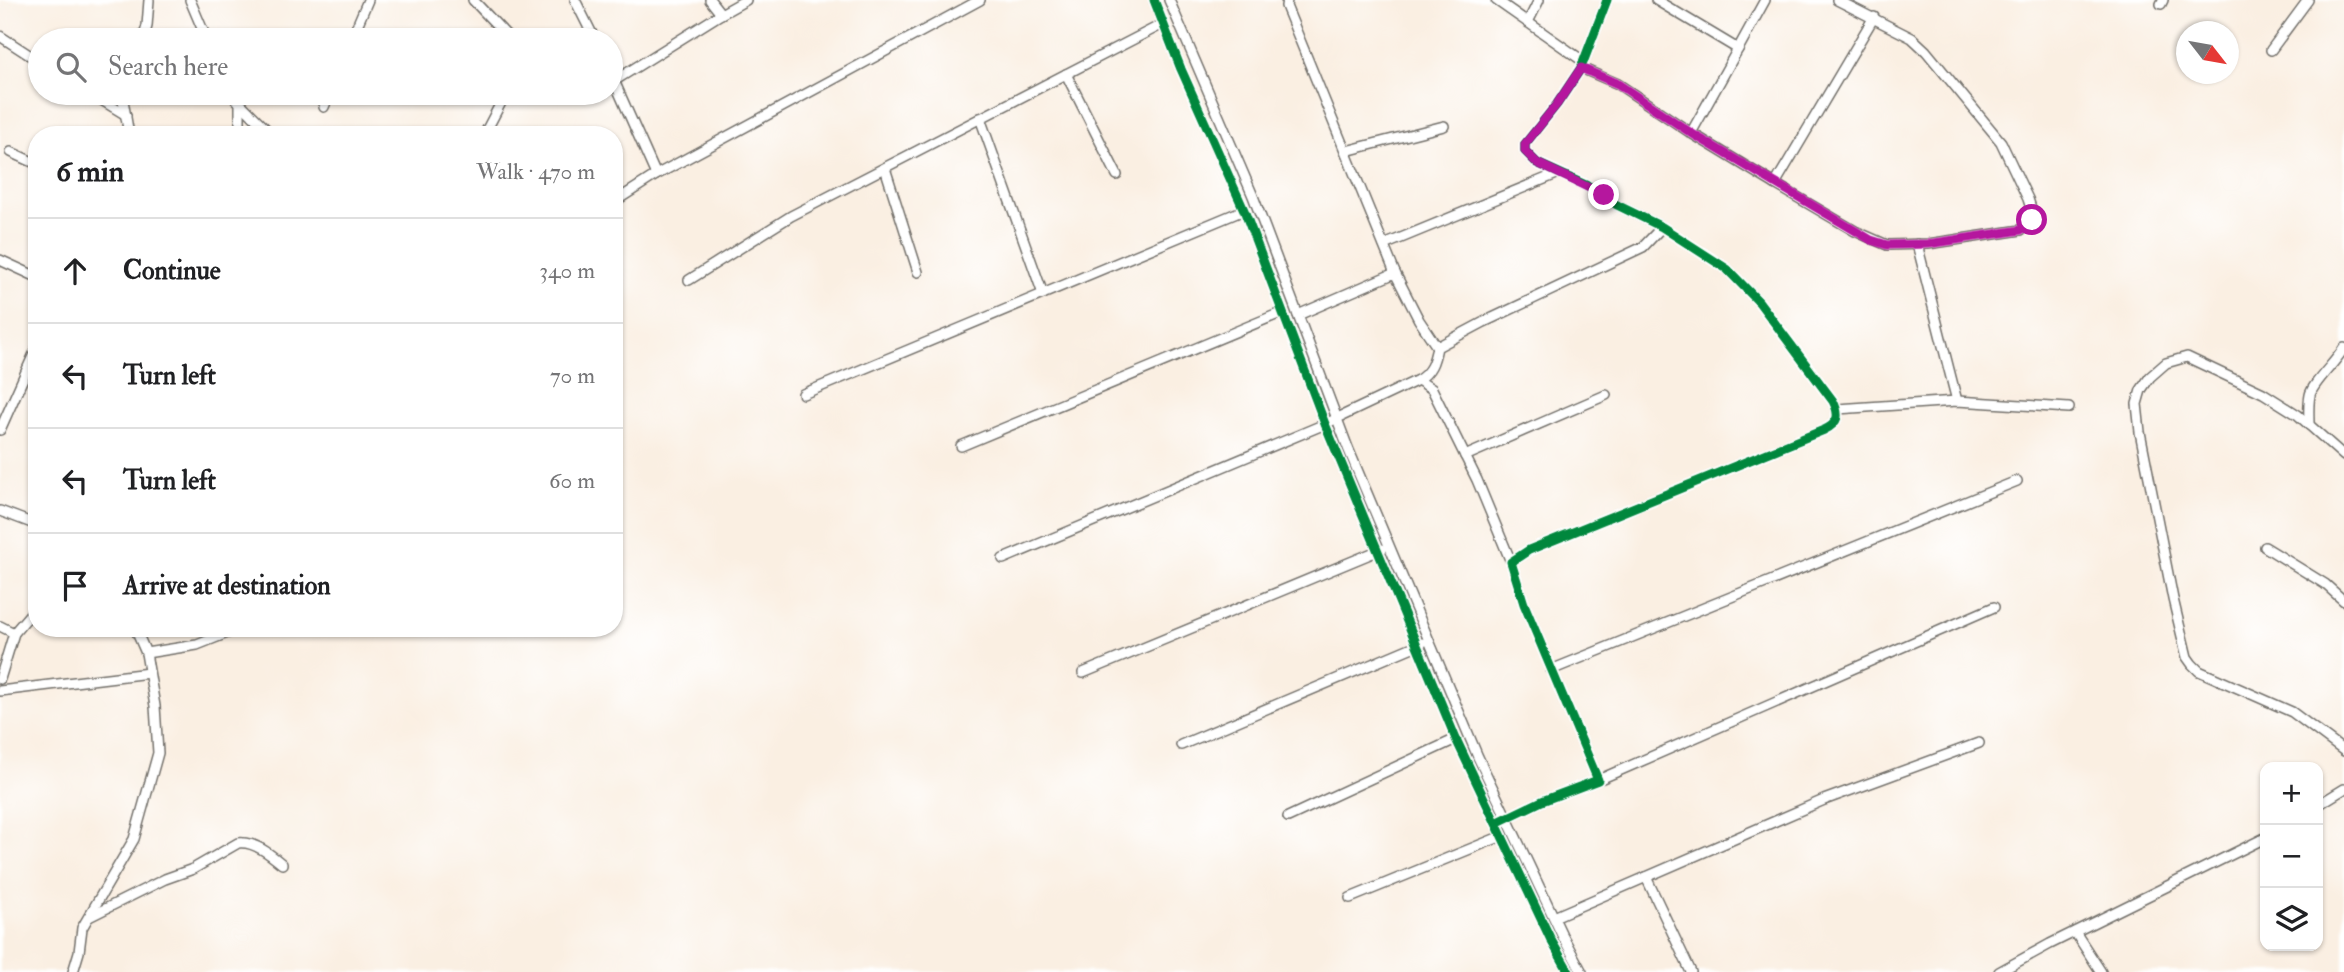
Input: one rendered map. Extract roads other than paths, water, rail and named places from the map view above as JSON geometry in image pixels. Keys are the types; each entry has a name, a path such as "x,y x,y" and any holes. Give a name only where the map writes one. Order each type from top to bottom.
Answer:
{"street":[{"path":"146,28 149,0"},
{"path":"190,0 202,28"},
{"path":"356,28 368,0"},
{"path":"473,0 500,28"},
{"path":"575,0 589,28"},
{"path":"710,0 721,13"},
{"path":"623,71 746,0"},
{"path":"623,196 656,175 980,0"},
{"path":"1154,0 1244,210 1325,424 1456,739 1551,940 1569,972"},
{"path":"1169,0 1253,196 1336,416 1478,757 1582,972"},
{"path":"1003,559 1325,424 1336,416 1418,380 1434,363 1437,347 1419,320 1395,273 1286,6 1287,0"},
{"path":"1496,0 1582,64 1618,84 1691,133 1871,240 1887,245 1917,244 2021,230 2032,220 2032,211 2001,142 1926,51 1912,38 1837,0"},
{"path":"1528,22 1539,0"},
{"path":"1511,562 1529,550 1824,430 1833,426 1838,419 1837,409 1759,303 1727,269 1662,227 1559,173 1525,151 1525,144 1557,104 1582,64 1608,0"},
{"path":"1656,0 1738,49"},
{"path":"1691,133 1765,0"},
{"path":"2272,50 2308,0"},
{"path":"1775,184 1874,17"},
{"path":"690,280 791,216 1163,24"},
{"path":"0,36 28,54"},
{"path":"1172,45 1186,40"},
{"path":"1066,74 1117,175"},
{"path":"623,102 656,175"},
{"path":"109,105 125,115"},
{"path":"124,105 127,126"},
{"path":"240,105 240,126"},
{"path":"242,105 263,126"},
{"path":"489,126 500,105"},
{"path":"980,118 1043,294"},
{"path":"1346,151 1444,126"},
{"path":"11,152 28,160"},
{"path":"885,168 918,272"},
{"path":"1384,245 1559,173"},
{"path":"803,394 1244,210"},
{"path":"1437,347 1643,247 1662,227"},
{"path":"1917,244 1957,401"},
{"path":"0,260 28,273"},
{"path":"1298,314 1395,273"},
{"path":"961,446 1283,312"},
{"path":"2309,425 2312,389 2329,371 2344,348"},
{"path":"2344,457 2298,415 2263,393 2187,357 2166,363 2150,377 2141,390 2137,418 2168,574 2188,657 2199,671 2292,712 2344,751"},
{"path":"0,430 28,367"},
{"path":"1418,380 1432,388 1465,456 1511,562 1524,604 1598,780"},
{"path":"1465,456 1606,395"},
{"path":"1837,409 1957,401 2069,408"},
{"path":"1551,670 2017,481"},
{"path":"0,511 28,522"},
{"path":"1083,673 1390,545"},
{"path":"2265,547 2325,584 2344,601"},
{"path":"1496,823 1994,607"},
{"path":"0,679 13,632 28,616"},
{"path":"0,626 13,632"},
{"path":"73,972 82,928 134,839 157,760 155,706 146,653 139,637"},
{"path":"146,653 197,645 217,637"},
{"path":"1181,745 1430,639"},
{"path":"0,691 149,673"},
{"path":"1288,817 1456,739"},
{"path":"1554,917 1824,800 1979,743"},
{"path":"2323,802 2344,789"},
{"path":"1350,898 1502,836"},
{"path":"1999,972 2260,840"},
{"path":"88,918 165,879 193,869 238,843 245,842 270,854 282,864"},
{"path":"1646,877 1690,972"},
{"path":"2075,932 2101,972"}]}
